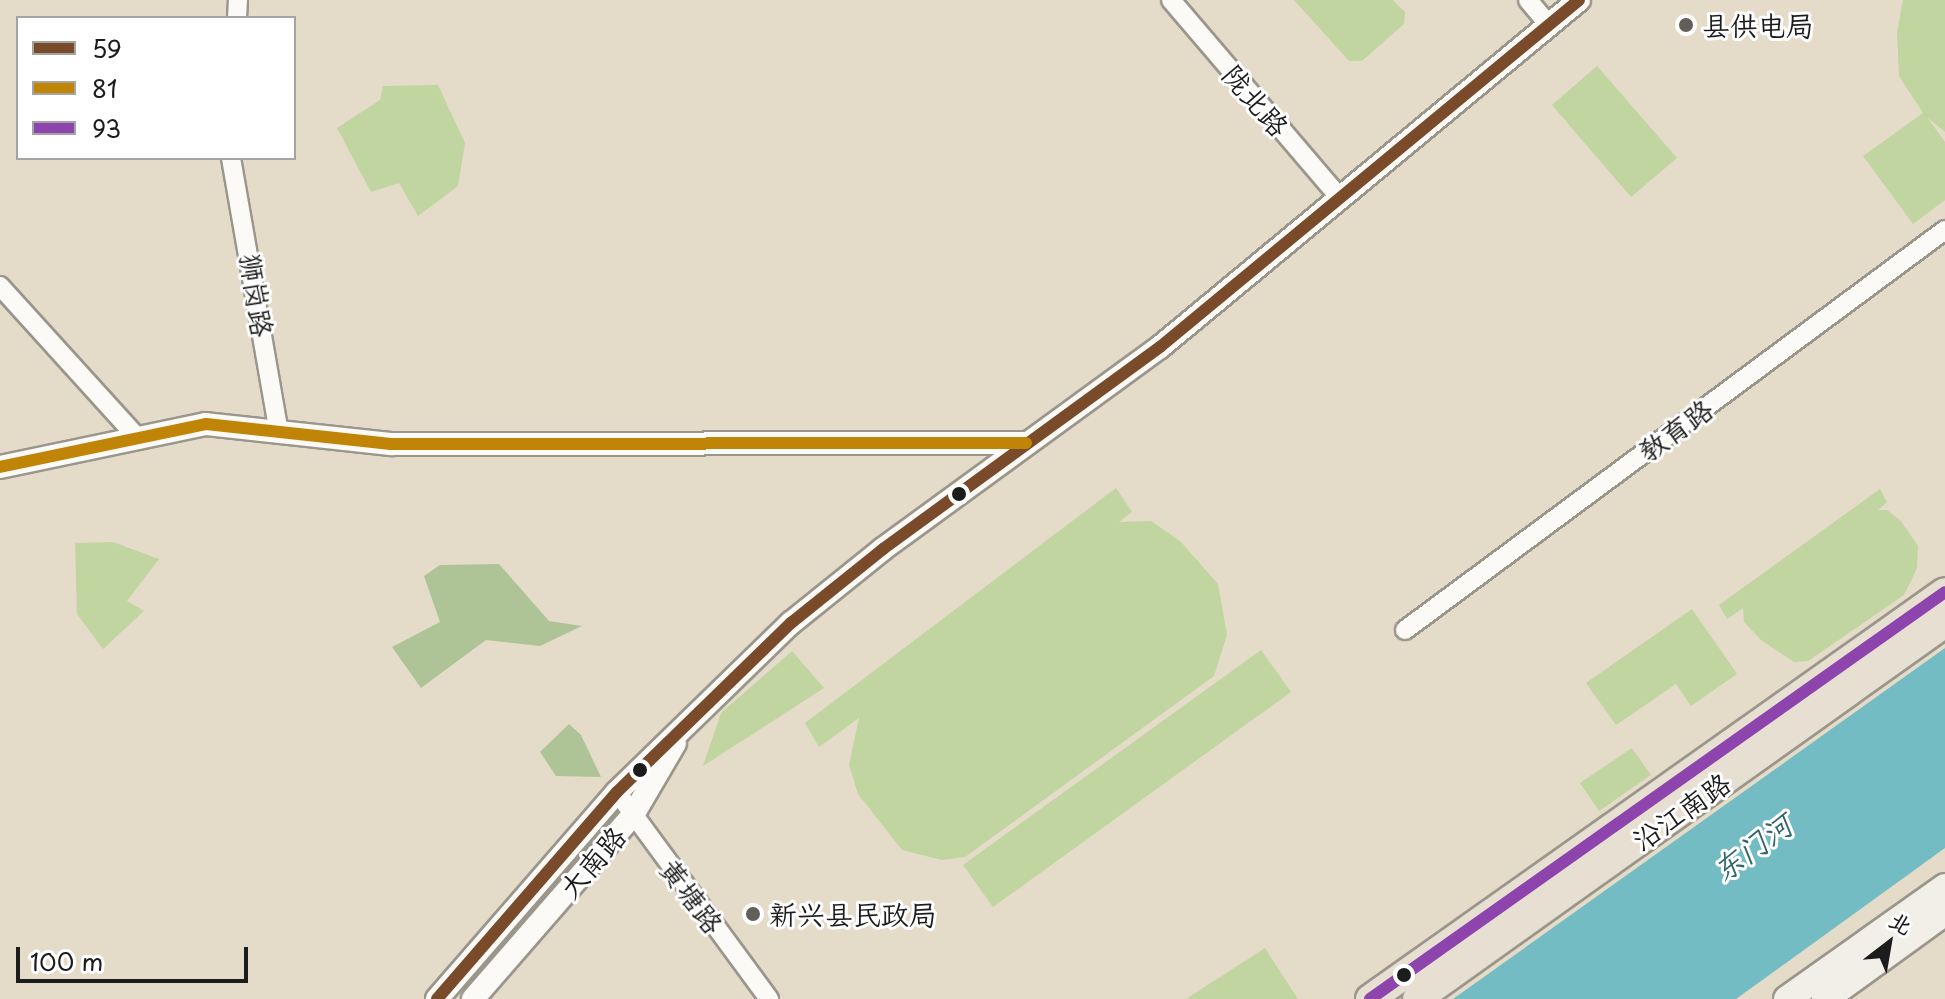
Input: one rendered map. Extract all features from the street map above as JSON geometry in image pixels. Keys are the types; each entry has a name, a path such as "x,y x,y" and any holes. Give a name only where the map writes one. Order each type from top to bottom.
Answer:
{"main road":[{"name":"沿江南路","path":"1370,999 1945,592"},
{"name":"沿江南路","path":"1417,999 1945,623"},
{"path":"1787,999 1945,887"},
{"path":"1825,999 1945,912"}],"street":[{"name":"陇北路","path":"1171,0 1341,199"},
{"path":"1528,0 1549,25"},
{"name":"大南路","path":"437,999 617,792 694,712 791,623 1026,443 1160,347 1579,0"},
{"name":"狮岗路","path":"231,160 279,432"},
{"name":"教育路","path":"1405,630 1945,230"},
{"path":"0,286 138,438"},
{"path":"0,467 206,424 391,444 1026,443"},
{"name":"大南路","path":"473,999 633,815 694,712"},
{"name":"黄塘路","path":"617,792 769,999"}],"green space":[{"path":"1294,0 1393,0 1405,12 1404,24 1362,61 1349,61"},
{"path":"1903,0 1945,0 1945,132 1927,117 1945,142 1945,200 1913,224 1863,156 1923,113 1899,76 1897,32"},
{"path":"1597,66 1677,158 1631,197 1552,105"},
{"path":"438,85 465,143 458,186 418,216 399,183 371,192 337,128 380,100 383,86"},
{"path":"1116,488 1132,512 1119,522 1151,521 1180,541 1218,584 1227,635 1214,676 965,857 942,860 902,850 858,794 849,765 859,718 819,747 805,723"},
{"path":"1880,489 1887,502 1878,510 1887,510 1900,520 1918,546 1917,568 1904,595 1808,661 1794,662 1761,640 1744,622 1743,608 1727,619 1719,605"},
{"path":"113,542 159,559 127,601 144,611 103,649 77,614 75,543"},
{"path":"499,564 549,621 582,626 540,646 486,640 421,688 392,647 440,622 424,576 440,565"},
{"path":"1692,609 1737,674 1691,706 1676,684 1616,725 1586,683"},
{"path":"1261,650 1291,692 993,907 963,865"},
{"path":"792,651 824,688 703,766 721,713"},
{"path":"569,724 581,735 601,777 556,776 540,752"},
{"path":"1632,748 1651,775 1599,811 1580,783"},
{"path":"1265,948 1298,999 1186,999"}],"water":[{"name":"东门河","path":"1945,648 1945,848 1736,999 1453,999"}],"transit line":[{"name":"59","path":"437,999 617,792 791,623 883,549 1160,347 1579,0"},
{"name":"81","path":"0,467 206,424 391,444 1026,443"},
{"name":"93","path":"1370,999 1945,592"}],"place":[{"name":"县供电局","path":"1686,25"},
{"name":"新兴县民政局","path":"753,914"}]}
